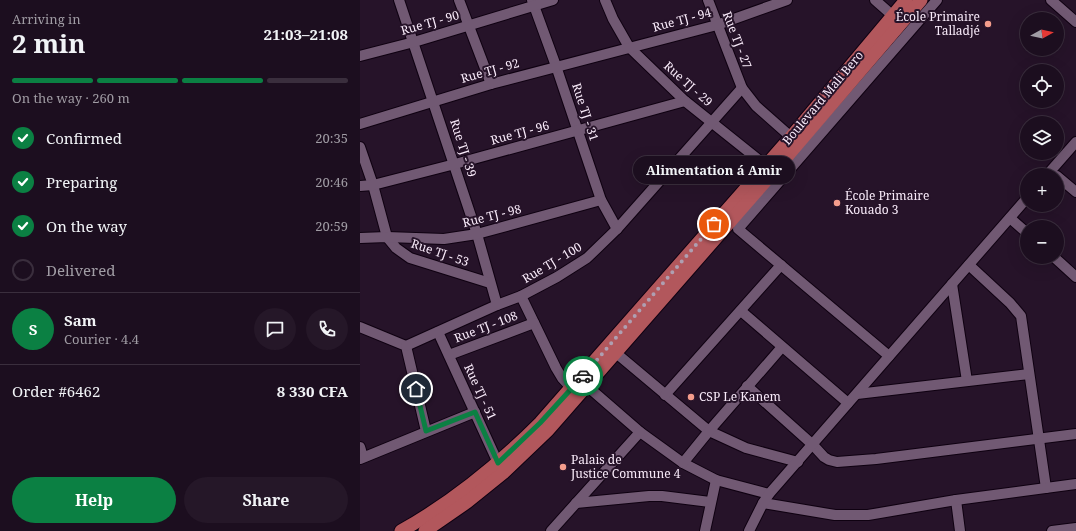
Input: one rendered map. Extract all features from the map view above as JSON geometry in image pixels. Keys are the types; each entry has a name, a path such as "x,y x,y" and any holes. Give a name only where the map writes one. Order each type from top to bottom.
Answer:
{"main road":[{"name":"Boulevard Mali Bero","path":"402,531 456,496 498,463 540,423 579,390 616,353 769,169 791,137 906,0"},
{"name":"Boulevard Mali Bero","path":"425,531 467,502 503,473 548,430 579,390 769,169 788,164 921,0"}],"street":[{"name":"Rue TJ - 39","path":"400,0 477,234 496,306"},
{"path":"459,0 491,84"},
{"name":"Rue TJ - 90","path":"360,56 414,42 533,3 553,0"},
{"name":"Rue TJ - 29","path":"605,0 613,19 629,47 686,101 769,169"},
{"name":"Rue TJ - 27","path":"708,0 742,88 756,106 791,137"},
{"name":"Rue TJ - 94","path":"629,47 717,25 786,0"},
{"path":"875,0 892,16"},
{"path":"889,356 738,229 788,164 937,0"},
{"path":"1051,0 1076,22"},
{"name":"Rue TJ - 31","path":"533,3 601,200 617,229"},
{"name":"Rue TJ - 92","path":"360,124 491,84 629,47"},
{"name":"Rue TJ - 27","path":"711,122 742,88"},
{"name":"Rue TJ - 96","path":"360,186 373,185 455,164 686,101"},
{"name":"Rue TJ - 100","path":"406,346 521,296 587,258 617,229 711,122"},
{"path":"1057,168 1076,142"},
{"name":"Rue TJ - 53","path":"360,147 373,185 387,237 396,248 410,258 490,283"},
{"path":"1064,183 1076,192"},
{"name":"Rue TJ - 98","path":"360,238 387,237 444,239 477,234 601,200"},
{"path":"749,531 769,494 1020,206"},
{"path":"1010,218 1020,227"},
{"path":"1062,264 1076,277"},
{"path":"665,395 781,266"},
{"path":"968,266 1010,303 1021,316 1046,488"},
{"path":"952,284 967,381"},
{"path":"521,296 562,378 683,463 716,480 769,494"},
{"path":"742,311 848,403"},
{"name":"Rue TJ - 108","path":"449,355 534,323"},
{"path":"360,327 406,346 426,431"},
{"name":"Rue TJ - 51","path":"438,332 498,463"},
{"path":"683,463 782,347"},
{"path":"616,353 709,431 746,448 798,462"},
{"path":"857,394 1030,374"},
{"path":"748,386 829,460 837,462 876,459 1076,434"},
{"path":"360,447 362,458 475,412"},
{"path":"551,531 640,432"},
{"path":"706,531 710,502 716,480"},
{"path":"763,503 815,513 849,516 868,515 956,500 1076,484"},
{"path":"576,503 649,496 662,496 710,502"},
{"path":"956,500 960,531"},
{"path":"1052,531 1076,528"}],"way so far":[{"path":"583,376 714,224"}],"place":[{"name":"École Primaire Talladjé","path":"988,24"},
{"name":"École Primaire Kouado 3","path":"837,203"},
{"name":"Alimentation á Amir","path":"714,224"},
{"name":"CSP Le Kanem","path":"691,397"},
{"name":"Palais de Justice Commune 4","path":"563,467"}],"route":[{"path":"416,389 426,431 475,412 498,463 540,423 583,376"}]}
